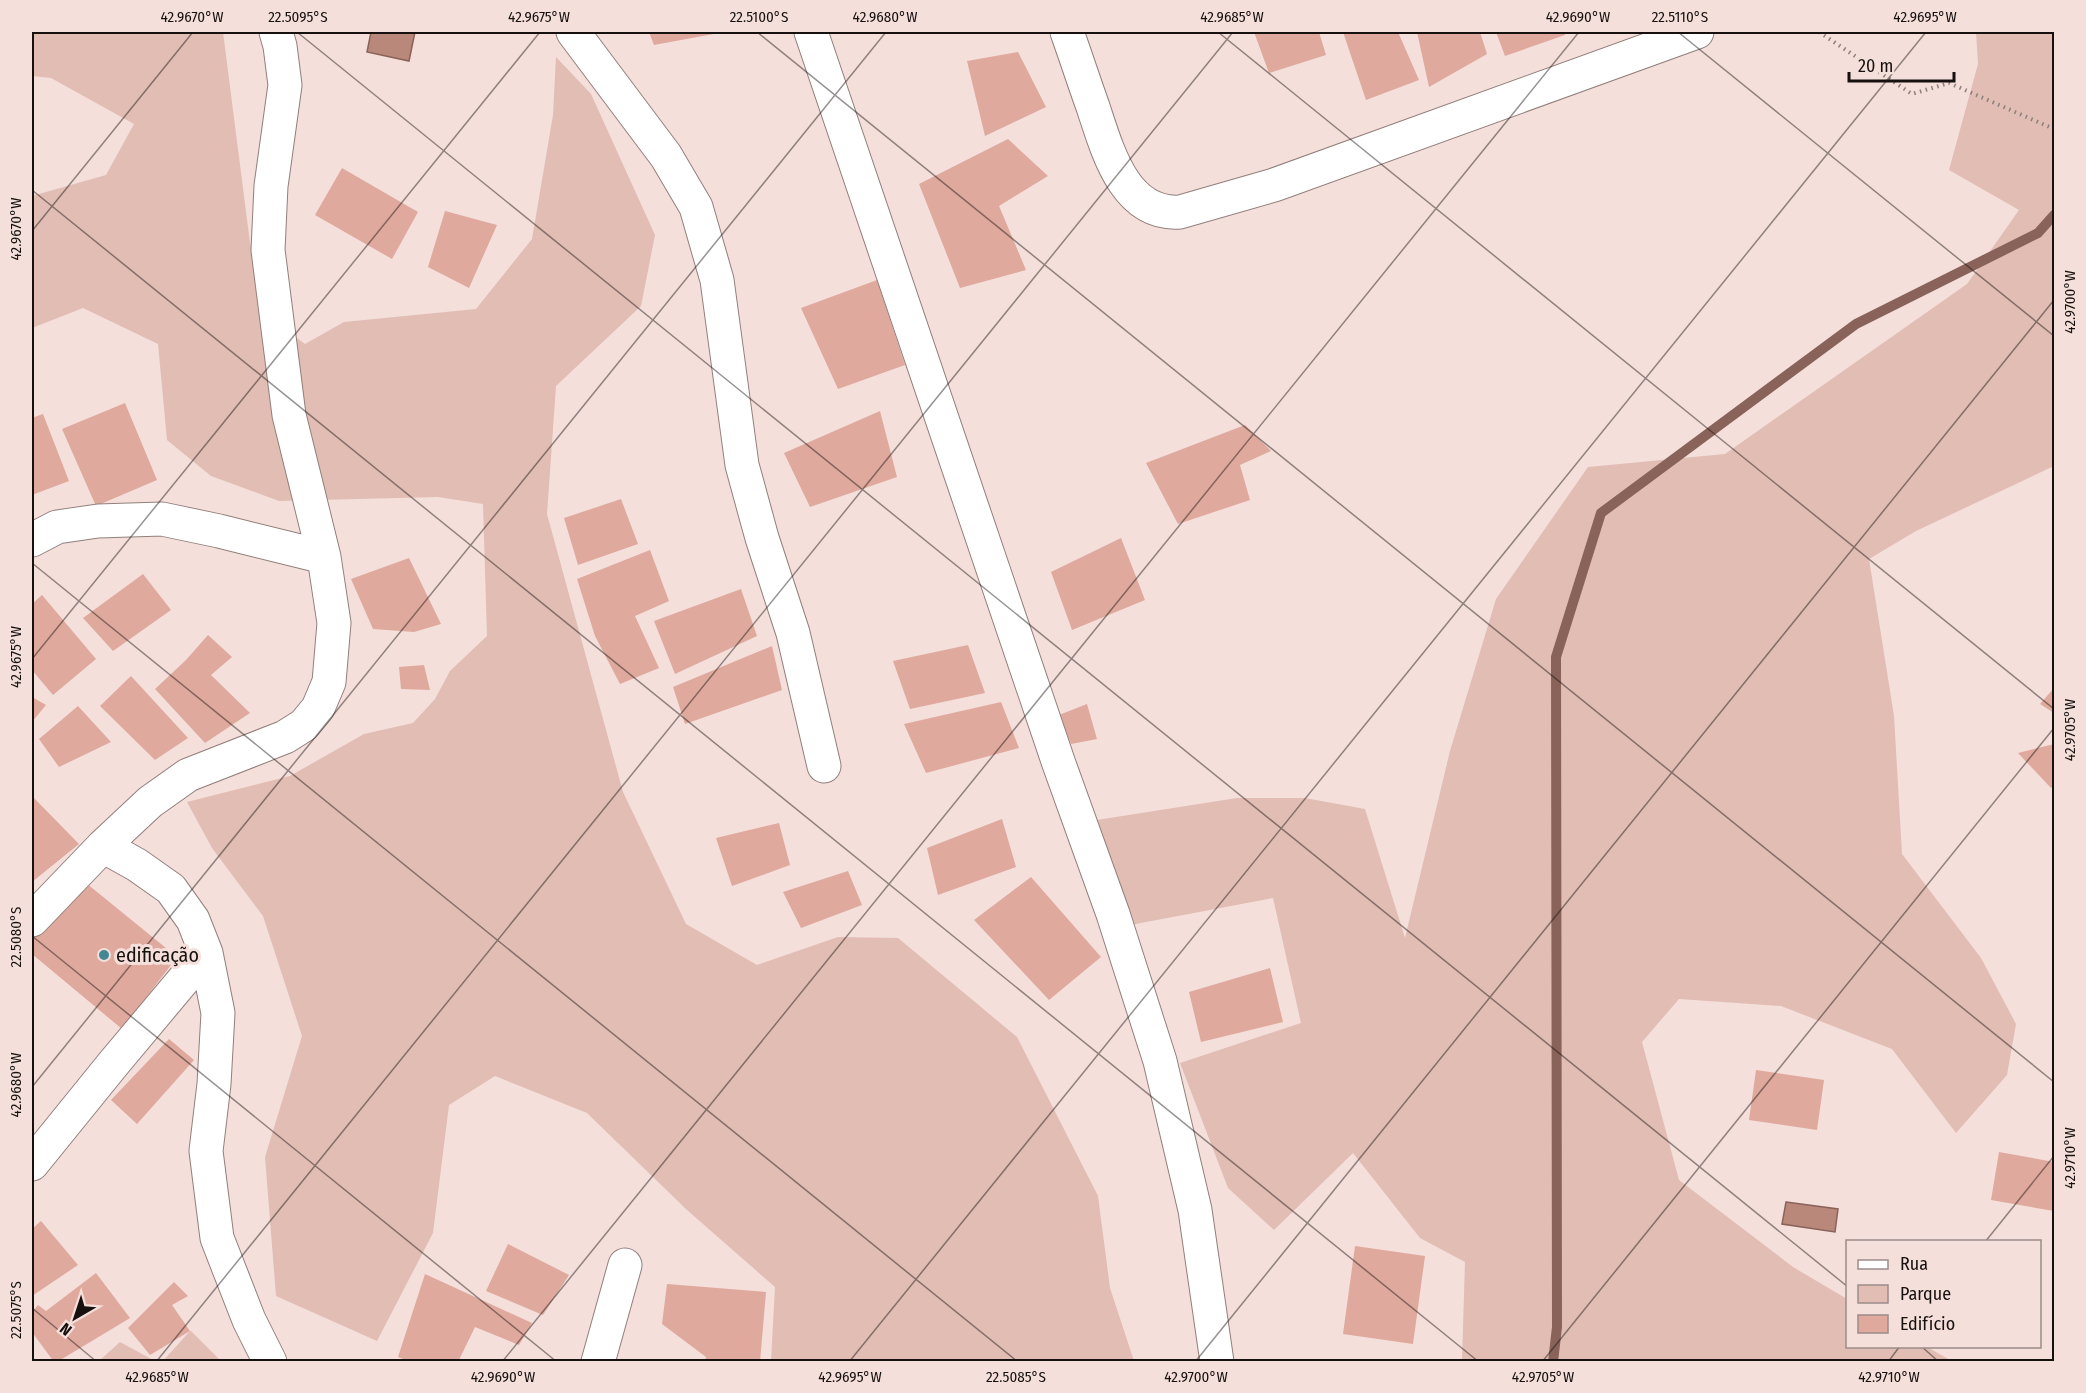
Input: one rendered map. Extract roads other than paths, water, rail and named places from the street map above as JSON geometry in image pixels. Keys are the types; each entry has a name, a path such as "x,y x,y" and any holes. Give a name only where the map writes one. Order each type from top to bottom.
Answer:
{"street":[{"path":"32,920 103,846 150,802 188,775 285,737 304,725 318,708 329,682 334,624 324,558 289,415 268,250 271,186 285,85 276,32"},
{"path":"573,32 666,156 696,207 717,280 742,465 762,538 793,633 824,766"},
{"path":"811,32 1059,764 1113,914 1160,1061 1195,1210 1217,1362"},
{"path":"1067,32 1107,151 1123,181 1131,192 1147,204 1155,209 1171,213 1274,185 1697,32"},
{"path":"32,540 57,527 98,521 162,519 324,558"},
{"path":"103,846 137,865 171,890 193,920 206,953 218,1013 214,1084 206,1151 217,1238 249,1320 270,1362"},
{"path":"32,1164 206,953"},
{"path":"598,1362 625,1265"}],"waterway":[{"path":"1553,1362 1557,1327 1556,657 1601,513 1856,324 2038,233 2054,215"}],"place":[{"name":"edificação","path":"104,955"}]}
